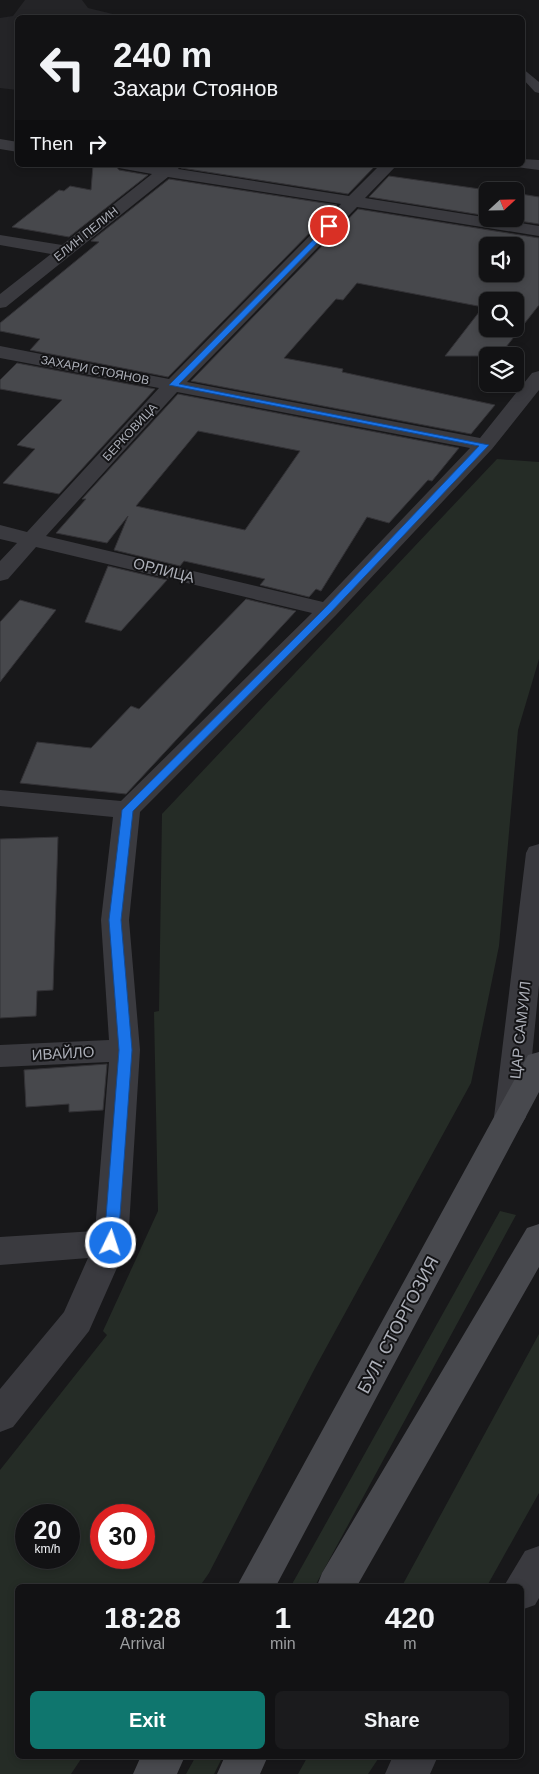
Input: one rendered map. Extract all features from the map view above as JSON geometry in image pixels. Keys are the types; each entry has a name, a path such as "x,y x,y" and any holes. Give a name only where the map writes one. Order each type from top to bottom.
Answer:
{"main road":[{"name":"БУЛ. СТОРГОЗИЯ","path":"257,1584 539,1063"},
{"path":"337,1584 539,1237"},
{"path":"154,1774 162,1759"},
{"path":"238,1774 246,1759"}],"street":[{"path":"0,144 15,146"},
{"path":"525,164 539,165"},
{"path":"154,167 539,232"},
{"name":"БЕРКОВИЦА","path":"0,574 30,538 173,385 387,167"},
{"name":"ЕЛИН ПЕЛИН","path":"0,304 169,168"},
{"path":"0,240 65,251"},
{"name":"ЗАХАРИ СТОЯНОВ","path":"0,352 484,445"},
{"path":"0,1416 77,1321 111,1243 125,1050 115,920 128,810 328,610 484,445 539,377"},
{"name":"ОРЛИЦА","path":"0,532 328,610"},
{"path":"0,798 128,810"},
{"name":"ЦАР САМУИЛ","path":"510,1117 539,853"},
{"name":"ИВАЙЛО","path":"0,1056 125,1050"},
{"path":"0,1251 111,1243"},
{"path":"524,1587 539,1564"},
{"path":"406,1774 415,1759"}],"lane":[{"path":"525,75 539,89"}],"shaded area":[{"path":"25,0 82,0 88,8 117,15 15,15 15,90 0,88 0,18 13,16"},
{"path":"497,459 539,462 539,659 518,730 499,946 471,1083 315,1368 209,1573 201,1584 15,1584 15,1759 81,1759 71,1774 0,1774 0,1470 107,1335 103,1331 158,1211 154,1012 159,1011 162,814"},
{"path":"500,1211 516,1215 316,1584 292,1584"},
{"path":"539,1334 539,1493 488,1584 403,1584"},
{"path":"194,1759 222,1759 214,1774 186,1774"},
{"path":"306,1759 378,1759 368,1774 298,1774"}],"building":[{"path":"93,167 117,167 119,170 148,175 69,237 12,227 59,190 64,191 70,186 91,190"},
{"path":"182,167 374,167 348,194"},
{"path":"389,176 479,189 479,215 369,197"},
{"path":"169,179 337,205 168,377 30,350 40,339 0,331 0,323 99,242 91,241"},
{"path":"524,194 539,197 539,224 524,222"},
{"path":"358,209 539,238 539,305 524,324 524,292 479,292 479,306 357,283 343,300 336,299 284,358 343,369 342,372 495,405 471,434 191,381"},
{"path":"479,312 479,337 514,337 506,347 479,347 479,356 445,356"},
{"path":"17,363 155,389 59,494 3,483 35,449 17,445 62,400 0,389 0,380"},
{"path":"178,394 459,448 432,481 428,480 389,523 367,517 321,591 316,589 309,597 260,585 265,579 184,561 180,566 114,550 128,516 107,543 56,533 86,499 82,499","holes":["198,431 300,451 245,530 136,506"]},
{"path":"108,566 167,580 121,631 85,622"},
{"path":"246,599 296,611 126,794 20,783 37,742 91,748 131,706 139,709"},
{"path":"20,600 56,610 0,682 0,622"},
{"path":"58,837 53,990 37,991 36,1016 0,1018 0,839"},
{"path":"107,1064 103,1110 69,1112 69,1104 26,1107 24,1070"}],"route":[{"path":"111,1243 125,1050 115,920 128,810 328,610 484,445 173,385 292,266 329,226"}]}
